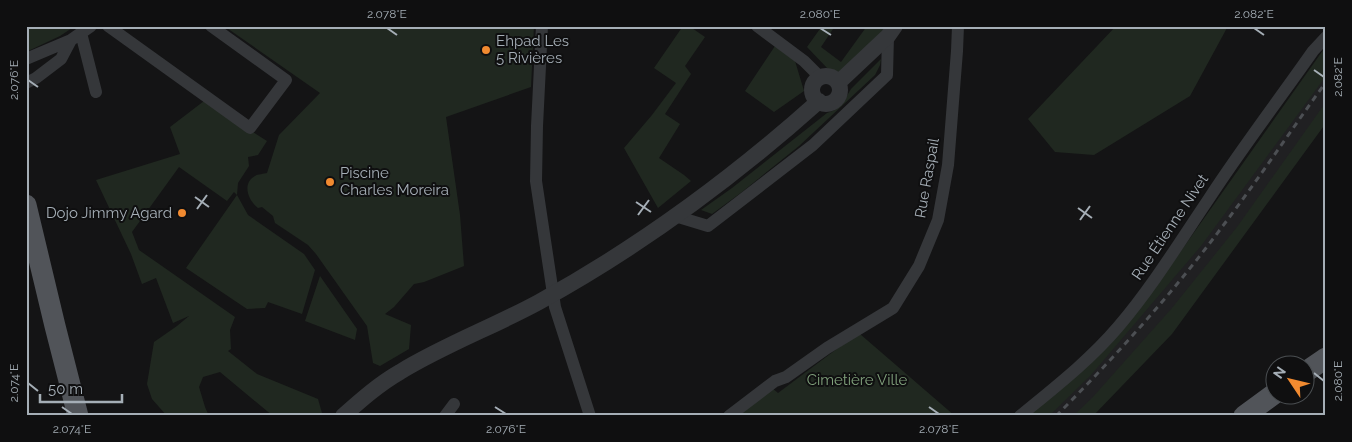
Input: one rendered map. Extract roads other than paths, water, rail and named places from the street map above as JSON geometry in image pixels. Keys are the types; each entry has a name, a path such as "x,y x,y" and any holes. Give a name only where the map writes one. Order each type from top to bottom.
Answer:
{"main road":[{"path":"26,205 78,416"},
{"path":"1314,366 1326,358"},
{"path":"1244,416 1264,401"}],"street":[{"path":"108,26 250,128 286,80 212,26"},
{"path":"542,26 536,181 556,308 590,416"},
{"path":"756,26 804,61 820,77"},
{"name":"Rue Raspail","path":"730,416 775,381 786,377 827,348 893,308 919,266 938,220 948,165 958,26"},
{"path":"676,216 708,226 813,145 887,75 891,31"},
{"path":"838,83 891,31"},
{"path":"26,59 81,33"},
{"path":"26,83 36,78 61,59 81,33"},
{"path":"81,33 96,92"},
{"name":"Rue Étienne Nivet","path":"1020,416 1089,358 1132,310 1313,51 1326,38"},
{"path":"828,76 838,83 839,91 836,98 830,103 822,103 815,98 812,90 814,82 820,77 828,76"},
{"path":"342,416 373,390 400,371 553,294 676,216 735,172 794,124 818,101"},
{"path":"445,416 454,404"}],"railway":[{"path":"1056,416 1121,348 1203,252 1326,82"}],"place":[{"name":"Ehpad Les 5 Rivières","path":"486,50"},
{"name":"Piscine Charles Moreira","path":"330,182"},
{"name":"Dojo Jimmy Agard","path":"182,213"}],"park label":[{"name":"Cimetière Ville","path":"857,380"}]}
